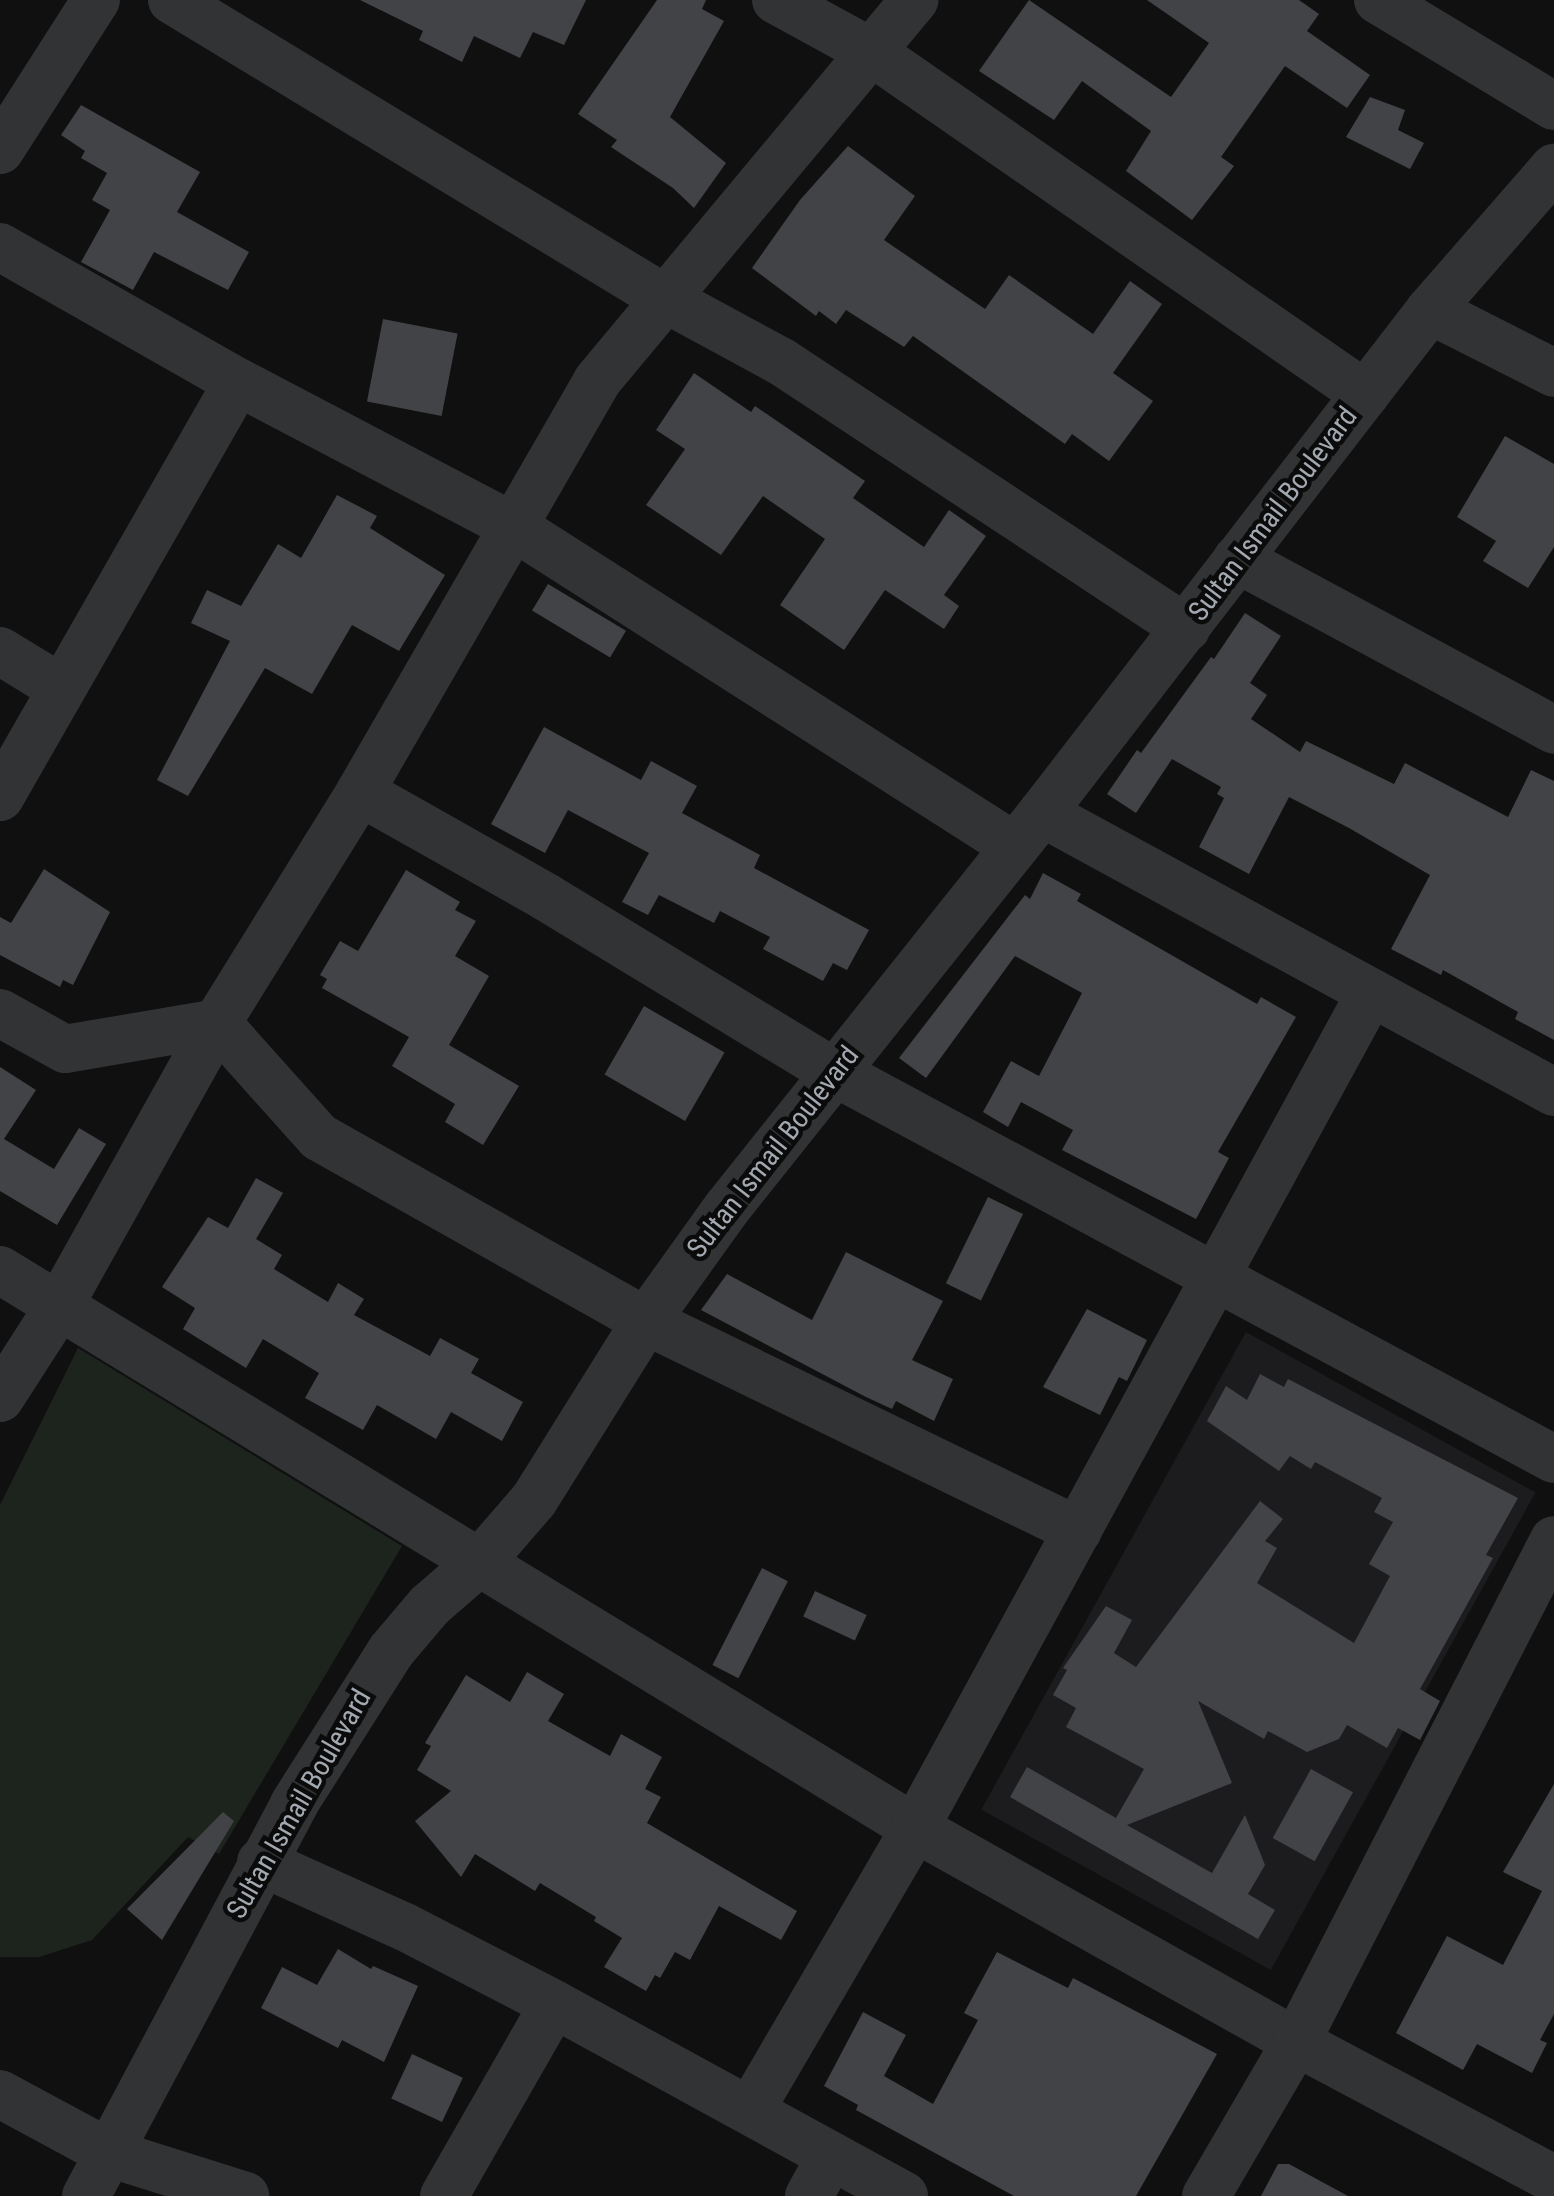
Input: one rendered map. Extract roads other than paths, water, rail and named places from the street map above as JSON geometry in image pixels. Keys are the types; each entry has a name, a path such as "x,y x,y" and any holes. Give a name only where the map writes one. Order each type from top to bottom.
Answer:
{"street":[{"path":"0,150 96,0"},
{"path":"172,0 664,298 782,362 1186,628"},
{"path":"776,0 873,53 1365,394"},
{"path":"0,1398 58,1308 217,1023 360,792 597,381 915,0"},
{"path":"1378,0 1554,106"},
{"name":"Sultan Ismail Boulevard","path":"86,2196 261,1862 325,1750 392,1650 429,1606 482,1560 534,1500 646,1320 727,1208 1186,628 1430,310 1554,168"},
{"path":"0,247 238,382 514,527 1028,829 1371,992 1554,1092"},
{"path":"1430,310 1554,373"},
{"path":"0,797 59,688 238,382"},
{"path":"1236,560 1554,730"},
{"path":"0,651 59,688"},
{"path":"360,792 546,897 834,1072 1554,1459"},
{"path":"751,2110 914,1828 1371,992"},
{"path":"0,1013 65,1049 217,1023"},
{"path":"217,1023 319,1137 646,1320 1078,1531"},
{"path":"0,1270 482,1560 914,1828 1296,2042 1554,2179"},
{"path":"1206,2196 1296,2042 1554,1540"},
{"path":"261,1862 404,1928 751,2110 820,2176 904,2196"},
{"path":"444,2196 554,2004"},
{"path":"0,2094 109,2153 245,2196"}]}
